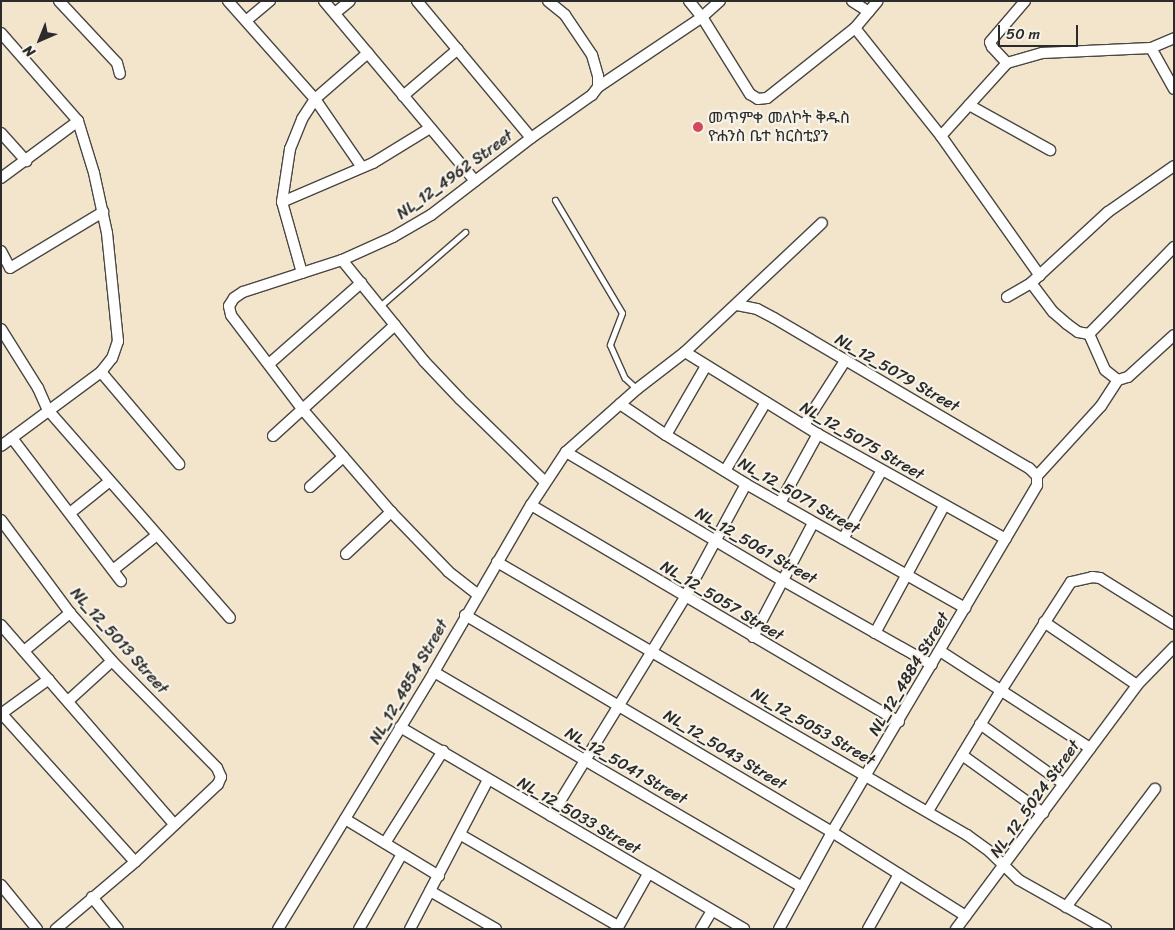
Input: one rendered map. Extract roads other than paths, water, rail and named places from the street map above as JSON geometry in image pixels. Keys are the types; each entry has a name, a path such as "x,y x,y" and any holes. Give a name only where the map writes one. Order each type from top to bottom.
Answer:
{"street":[{"path":"59,1 112,57 117,63 120,74"},
{"path":"228,1 315,99 361,166"},
{"path":"246,20 270,1"},
{"path":"324,1 475,181"},
{"path":"335,13 350,1"},
{"path":"417,1 531,138"},
{"path":"548,1 565,15 592,55 598,76 598,87"},
{"path":"689,1 702,17 750,94 758,99 767,98 855,28 878,1"},
{"name":"NL_12_4962 Street","path":"269,364 231,315 229,306 234,298 243,292 342,260 393,237 424,219 531,138 592,95 598,87 702,17 720,1"},
{"path":"852,1 869,12"},
{"path":"1007,63 992,47 990,42 1025,1"},
{"path":"855,28 941,136 1040,276"},
{"path":"1,33 78,120 94,173 107,233 118,341 112,358 101,372 1,446"},
{"path":"941,136 1007,63 1042,53 1151,48 1174,38"},
{"path":"1151,48 1174,90"},
{"path":"403,96 458,49"},
{"path":"302,273 282,202 290,149 302,119 315,99 368,53"},
{"path":"969,105 1050,150"},
{"path":"1,178 78,120"},
{"path":"282,202 378,160 430,128"},
{"path":"1,133 26,161"},
{"path":"1007,297 1040,276 1108,212 1174,166"},
{"path":"1,252 6,272 103,212"},
{"name":"NL_12_4854 Street","path":"278,929 434,672 477,594 530,505 566,452 637,389 685,352 822,223"},
{"path":"1089,334 1174,247"},
{"path":"342,260 395,325 460,399 545,482"},
{"path":"361,283 269,364 303,410 391,512 448,571 477,594"},
{"path":"1031,283 1053,312 1078,332 1089,334"},
{"name":"NL_12_5079 Street","path":"737,305 756,309 774,318 1030,468 1037,476"},
{"path":"273,436 395,325"},
{"path":"1,329 38,388 48,410 230,618"},
{"path":"1089,334 1105,370 1118,380 1124,380 1128,377 1174,335"},
{"name":"NL_12_5075 Street","path":"685,352 818,434 1006,539"},
{"path":"804,425 845,361"},
{"path":"666,435 706,366"},
{"path":"101,372 179,464"},
{"path":"1037,476 1101,406 1118,380"},
{"path":"726,471 766,402"},
{"name":"NL_12_5071 Street","path":"620,404 666,435 746,484 905,576 965,608"},
{"path":"780,503 818,434"},
{"path":"12,438 121,582"},
{"name":"NL_12_5061 Street","path":"566,452 782,580 932,665"},
{"path":"310,487 344,457"},
{"path":"843,539 882,470"},
{"name":"NL_12_4884 Street","path":"779,929 832,832 899,722 1037,485 1037,476"},
{"path":"70,513 110,481"},
{"path":"551,816 620,706 685,596 746,484"},
{"name":"NL_12_5057 Street","path":"530,505 899,722"},
{"path":"875,633 944,506"},
{"path":"346,554 391,512"},
{"name":"NL_12_5013 Street","path":"1,520 70,613 112,661 217,768 221,776 218,784 174,824"},
{"path":"753,637 813,522"},
{"path":"113,570 157,535"},
{"name":"NL_12_5053 Street","path":"497,562 967,834 1019,880 1106,929"},
{"path":"928,811 980,724 1071,582 1082,578 1100,578 1174,624"},
{"path":"24,651 70,613"},
{"name":"NL_12_5043 Street","path":"465,615 832,832 966,916"},
{"path":"1044,622 1137,685"},
{"path":"1,625 174,824 134,862 56,929"},
{"name":"NL_12_5024 Street","path":"956,929 1137,685 1174,647"},
{"path":"940,651 1000,692 1090,748"},
{"path":"68,701 112,661"},
{"name":"NL_12_5041 Street","path":"434,672 802,887"},
{"path":"49,679 2,713 134,862"},
{"path":"980,724 1064,784"},
{"name":"NL_12_5033 Street","path":"400,727 744,929"},
{"path":"384,843 442,751"},
{"path":"962,755 1043,813"},
{"path":"410,929 461,835 488,780"},
{"path":"1066,907 1155,788"},
{"path":"345,818 439,876"},
{"path":"461,835 618,927 648,874"},
{"path":"359,929 402,854"},
{"path":"868,929 899,874"},
{"path":"1,886 37,929"},
{"path":"430,891 496,929"},
{"path":"92,897 118,929"},
{"path":"701,929 712,911"}],"lane":[{"path":"554,200 622,313 610,345 625,378 637,389"},
{"path":"380,307 465,232"}],"place":[{"name":"መጥምቀ መለኮት ቅዱስ ዮሐንስ ቤተ ክርስቲያን","path":"698,127"}]}
